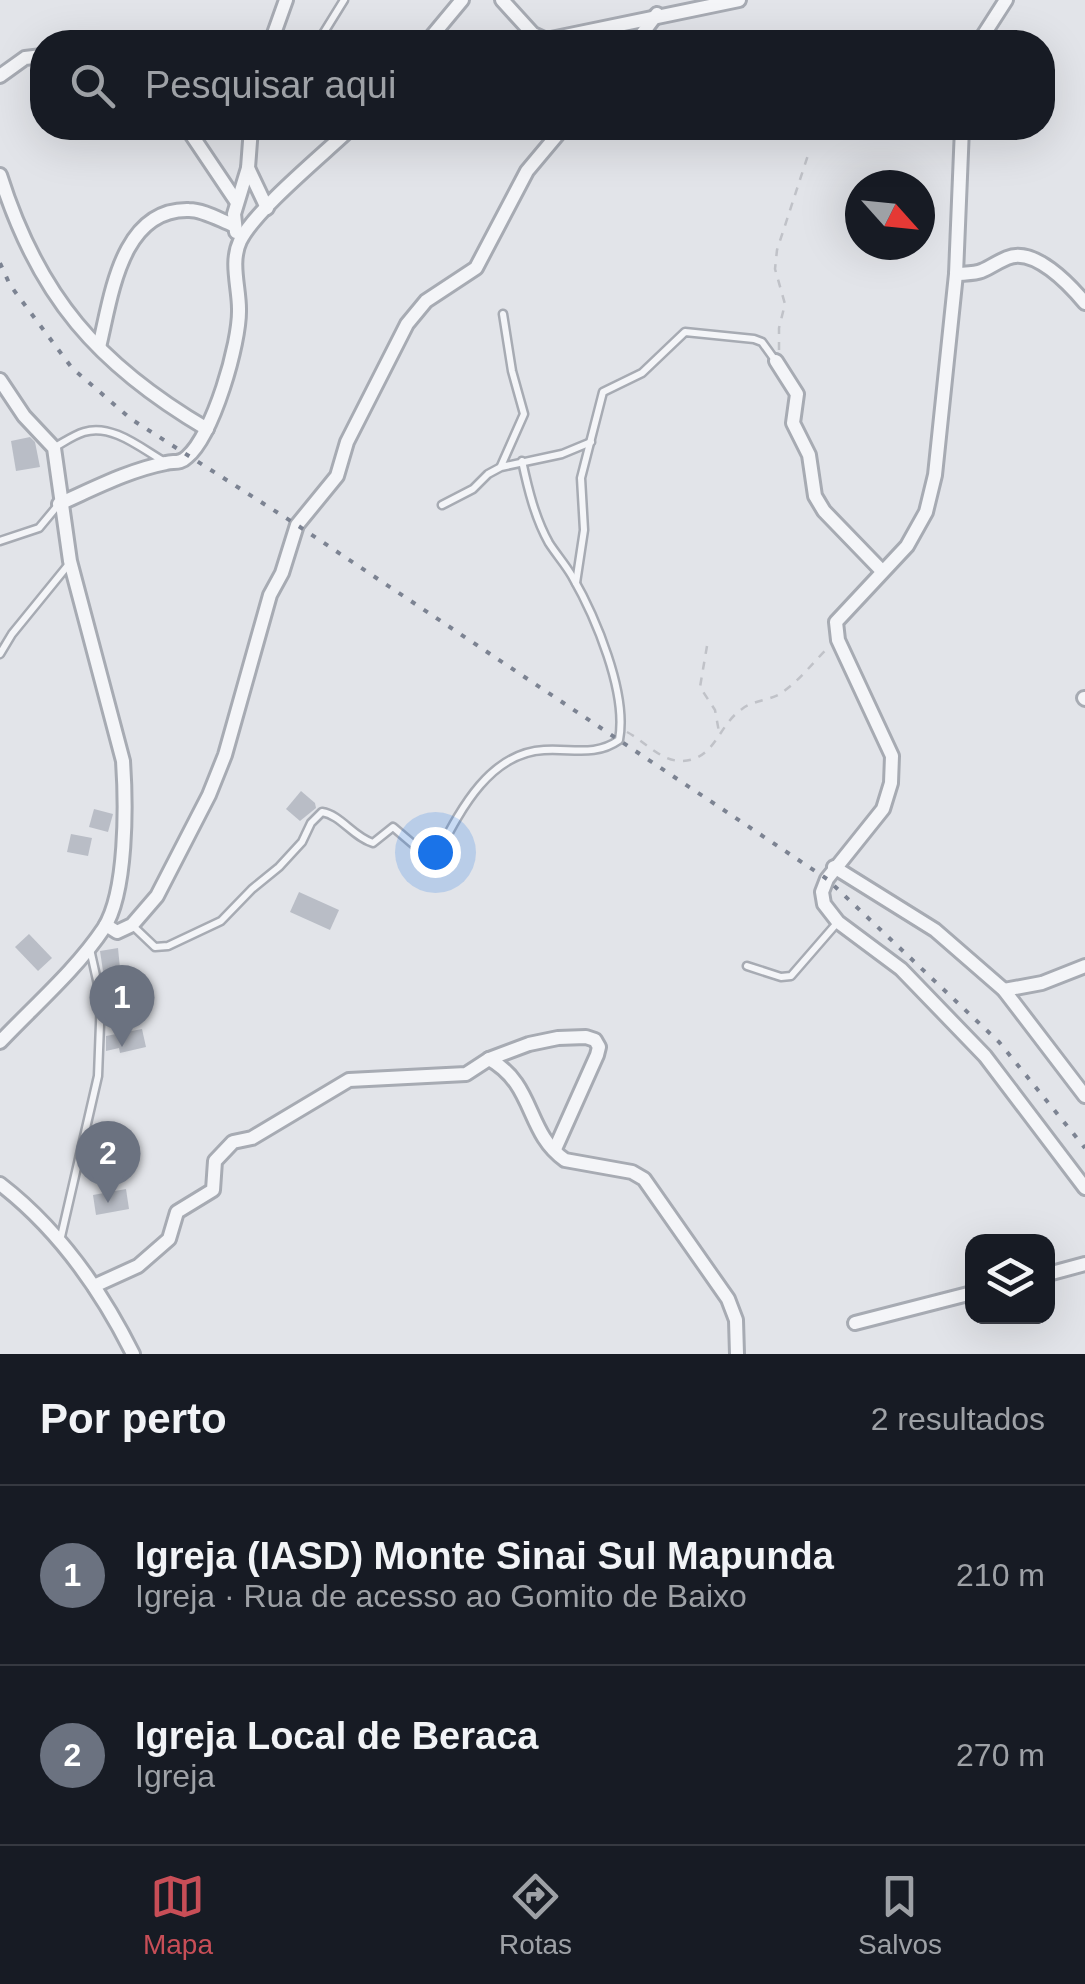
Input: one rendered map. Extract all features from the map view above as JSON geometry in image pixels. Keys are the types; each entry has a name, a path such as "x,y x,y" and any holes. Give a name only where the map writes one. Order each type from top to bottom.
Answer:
{"street":[{"path":"276,30 286,0"},
{"path":"437,30 462,0"},
{"path":"502,0 529,30"},
{"path":"589,30 682,5 739,0"},
{"path":"985,30 1006,0"},
{"path":"645,30 657,14"},
{"path":"0,76 30,57"},
{"path":"195,140 236,202"},
{"path":"240,240 233,225 248,168 250,140"},
{"path":"60,504 116,479 190,456 217,408 239,326 235,255 240,240 267,208 339,140"},
{"path":"106,925 116,932 132,925 157,896 220,768 266,607 297,525 337,476 346,442 407,324 426,301 476,268 527,171 553,140"},
{"path":"962,140 956,274 935,475 926,512 907,546 836,622 838,640 892,756 891,783 883,809 834,868 822,892 824,904 838,922 901,970 985,1056 1085,1188"},
{"path":"248,168 267,208"},
{"path":"0,175 35,265 70,317 126,376 207,428"},
{"path":"99,348 120,266 132,238 160,218 190,210 233,225"},
{"path":"956,274 980,273 1006,258 1026,256 1058,273 1085,303"},
{"path":"776,361 797,394 793,423 809,455 815,496 824,512 882,571"},
{"path":"0,380 24,416 54,448 70,562 123,761 120,867 106,925 0,1042"},
{"path":"834,868 935,930 1004,990 1085,1096"},
{"path":"1004,990 1042,983 1085,966"},
{"path":"94,1286 138,1266 169,1239 176,1212 213,1190 215,1161 232,1142 252,1138 350,1080 466,1074 489,1059 529,1044 586,1037 595,1040 599,1046 597,1055 555,1148"},
{"path":"489,1059 506,1068 514,1078 534,1114 538,1133 565,1160 632,1172 644,1179 728,1299 736,1320 737,1354"},
{"path":"0,1184 60,1242 94,1286 132,1354"},
{"path":"1055,1272 1085,1264"},
{"path":"855,1323 965,1295"}],"lane":[{"path":"325,30 344,0"},
{"path":"250,144 253,140"},
{"path":"501,468 524,414 503,314"},
{"path":"576,584 584,530 581,478 603,392 642,373 685,332 754,339 762,342 776,361"},
{"path":"54,448 84,432 98,430 114,433 166,463"},
{"path":"442,505 501,468 562,454 592,442"},
{"path":"132,925 155,947 168,946 220,921 280,867 322,812 330,813 372,843 393,828 433,857 464,802 504,765 542,750 586,752 608,748 618,740 621,729 611,672 576,584 532,506 522,461"},
{"path":"0,540 39,528 60,504"},
{"path":"0,654 70,562"},
{"path":"747,966 781,977 791,976 838,922"},
{"path":"60,1242 98,1076 101,998 89,946"}],"path":[{"path":"776,361 785,304 775,269 777,250 809,152"},
{"path":"720,733 742,708 783,693 838,640"},
{"path":"621,729 655,752 678,761 701,757 718,741 715,710 700,687 707,646"}],"building":[{"path":"30,437 35,442 40,467 16,471 11,441"},
{"path":"301,791 316,808 300,821 286,809"},
{"path":"94,809 113,814 108,832 89,827"},
{"path":"71,834 92,838 88,856 67,852"},
{"path":"299,892 339,910 330,930 290,912"},
{"path":"29,934 52,958 38,971 15,947"},
{"path":"118,948 122,989 106,991 100,951"},
{"path":"142,1029 146,1047 120,1053 119,1048 106,1051 106,1036"},
{"path":"126,1189 129,1209 96,1215 93,1195"}],"railway":[{"path":"0,263 10,285 72,368 131,419 297,525 827,879 999,1042 1085,1148"}],"place":[{"name":"Igreja (IASD) Monte Sinai Sul Mapunda","path":"122,1047"},
{"name":"Igreja Local de Beraca","path":"108,1203"}]}
